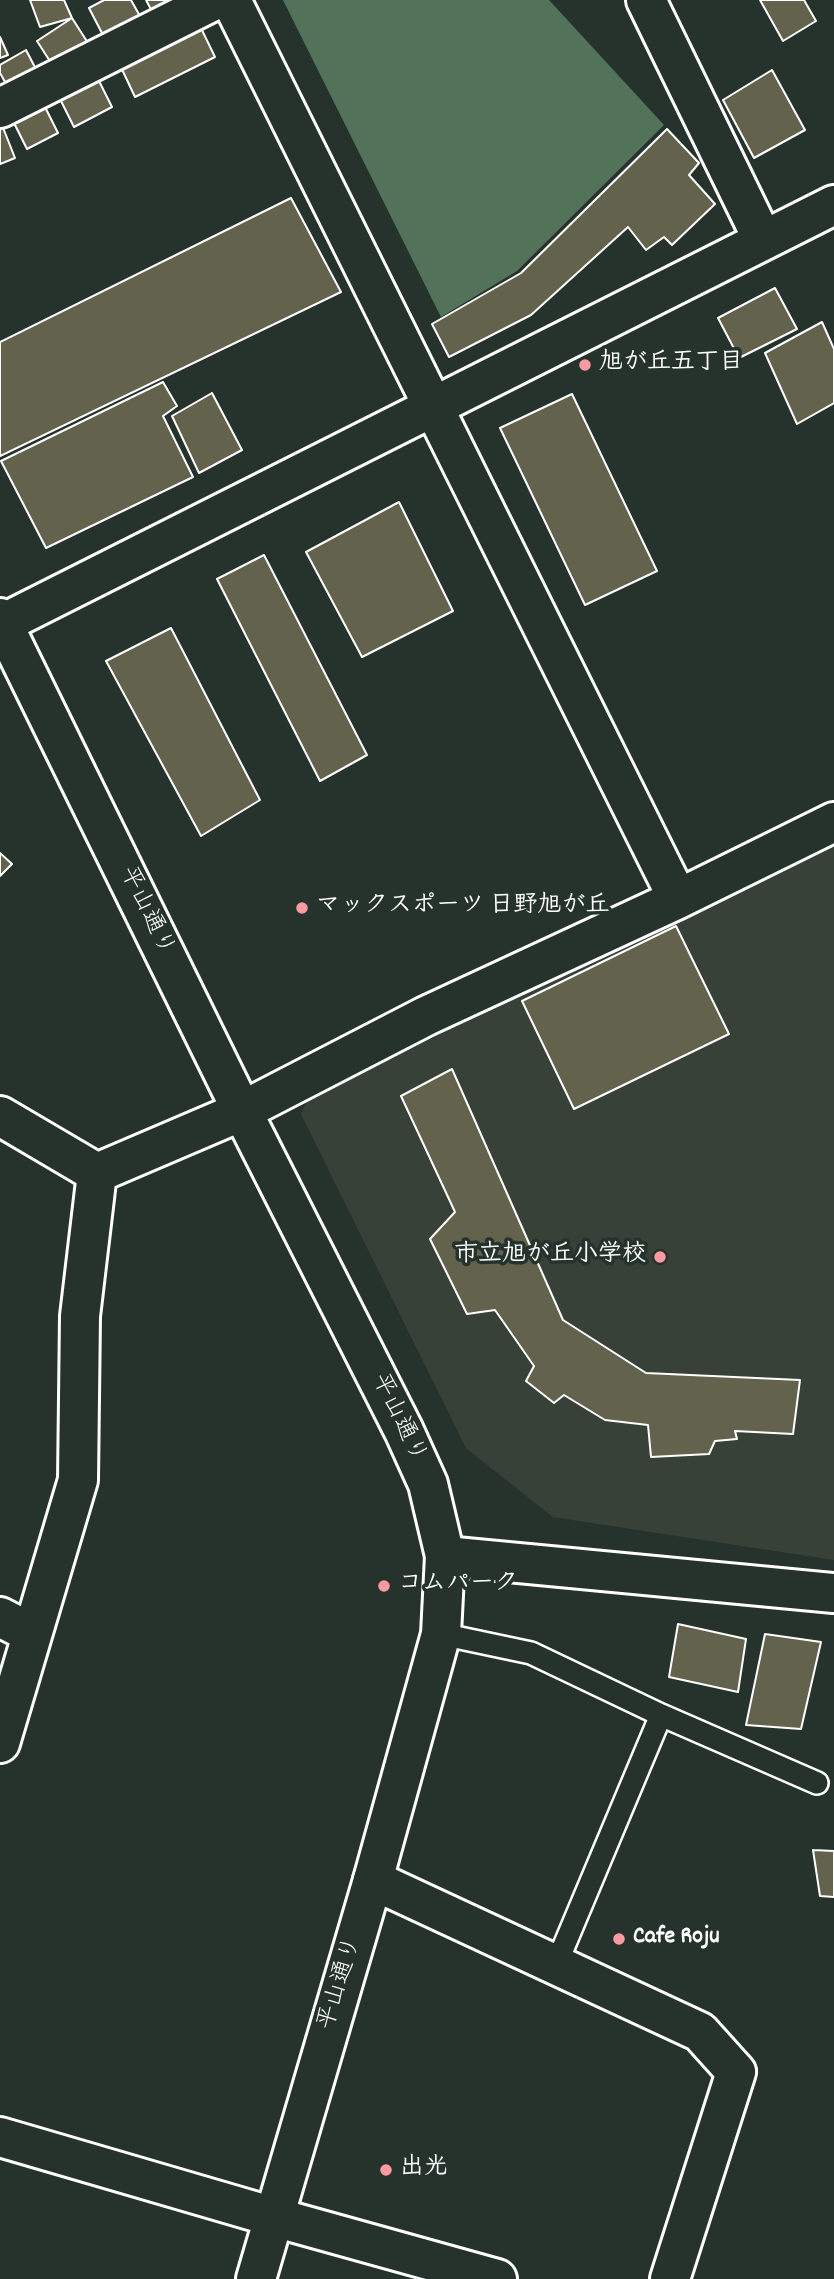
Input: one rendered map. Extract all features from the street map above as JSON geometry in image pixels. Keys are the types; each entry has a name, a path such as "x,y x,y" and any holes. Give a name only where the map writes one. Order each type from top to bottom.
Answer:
{"street":[{"path":"0,108 215,0"},
{"path":"231,0 678,899"},
{"path":"646,0 763,240"},
{"path":"1,622 834,205"},
{"name":"平山通り","path":"1,622 414,1452 428,1484 446,1556 441,1634 373,1880 256,2279"},
{"path":"97,1173 242,1111 426,1017 678,899 834,822"},
{"path":"0,1116 97,1173"},
{"path":"0,1742 15,1625 78,1479 80,1316 97,1173"},
{"path":"446,1556 834,1593"},
{"path":"373,1880 700,2032 736,2072 670,2279"},
{"path":"0,2137 497,2279"}],"lane":[{"path":"441,1634 531,1653 661,1715 817,1783"},
{"path":"556,1965 661,1715"}],"shaded area":[{"path":"834,839 834,1560 553,1517 466,1448 301,1114 307,1100"}],"green space":[{"path":"283,0 549,0 664,125 517,271 441,317"}],"building":[{"path":"30,0 64,0 72,18 40,27"},
{"path":"104,0 131,0 141,18 104,37 89,8"},
{"path":"146,0 182,0 154,15"},
{"path":"760,0 804,0 816,21 783,41"},
{"path":"72,18 88,43 53,66 37,41"},
{"path":"199,24 215,57 135,97 119,63"},
{"path":"0,37 8,55 0,58"},
{"path":"26,50 39,75 10,91 0,73 0,65"},
{"path":"772,70 805,130 754,158 723,100"},
{"path":"97,77 112,107 74,127 59,97"},
{"path":"44,105 58,133 27,149 13,121"},
{"path":"0,120 15,158 0,164"},
{"path":"667,129 699,163 689,175 715,204 672,245 664,237 646,250 628,227 531,315 449,357 432,324 521,273"},
{"path":"291,198 341,292 0,456 0,342"},
{"path":"775,288 797,329 739,358 718,318"},
{"path":"822,322 834,349 834,403 797,424 765,353"},
{"path":"163,382 177,406 163,416 193,477 46,548 1,461"},
{"path":"212,393 242,450 199,473 172,416"},
{"path":"572,394 657,571 585,605 500,428"},
{"path":"399,502 453,611 362,657 306,552"},
{"path":"264,555 367,755 320,781 217,579"},
{"path":"171,628 260,800 201,836 106,661"},
{"path":"0,853 12,864 0,876"},
{"path":"676,926 729,1034 574,1109 522,1001"},
{"path":"452,1069 563,1320 646,1373 800,1380 793,1434 735,1431 737,1439 715,1441 709,1454 651,1457 648,1425 605,1420 564,1395 554,1403 526,1381 534,1366 495,1310 467,1314 430,1239 455,1212 401,1096"},
{"path":"678,1624 746,1639 738,1692 669,1677"},
{"path":"765,1634 821,1642 801,1729 746,1725"},
{"path":"813,1850 834,1851 834,1897 820,1896"}],"place":[{"name":"旭が丘五丁目","path":"585,365"},
{"name":"マックスポーツ 日野旭が丘","path":"302,908"},
{"name":"市立旭が丘小学校","path":"660,1257"},
{"name":"コムパーク","path":"384,1586"},
{"name":"Cafe Roju","path":"619,1939"},
{"name":"出光","path":"386,2170"}]}
